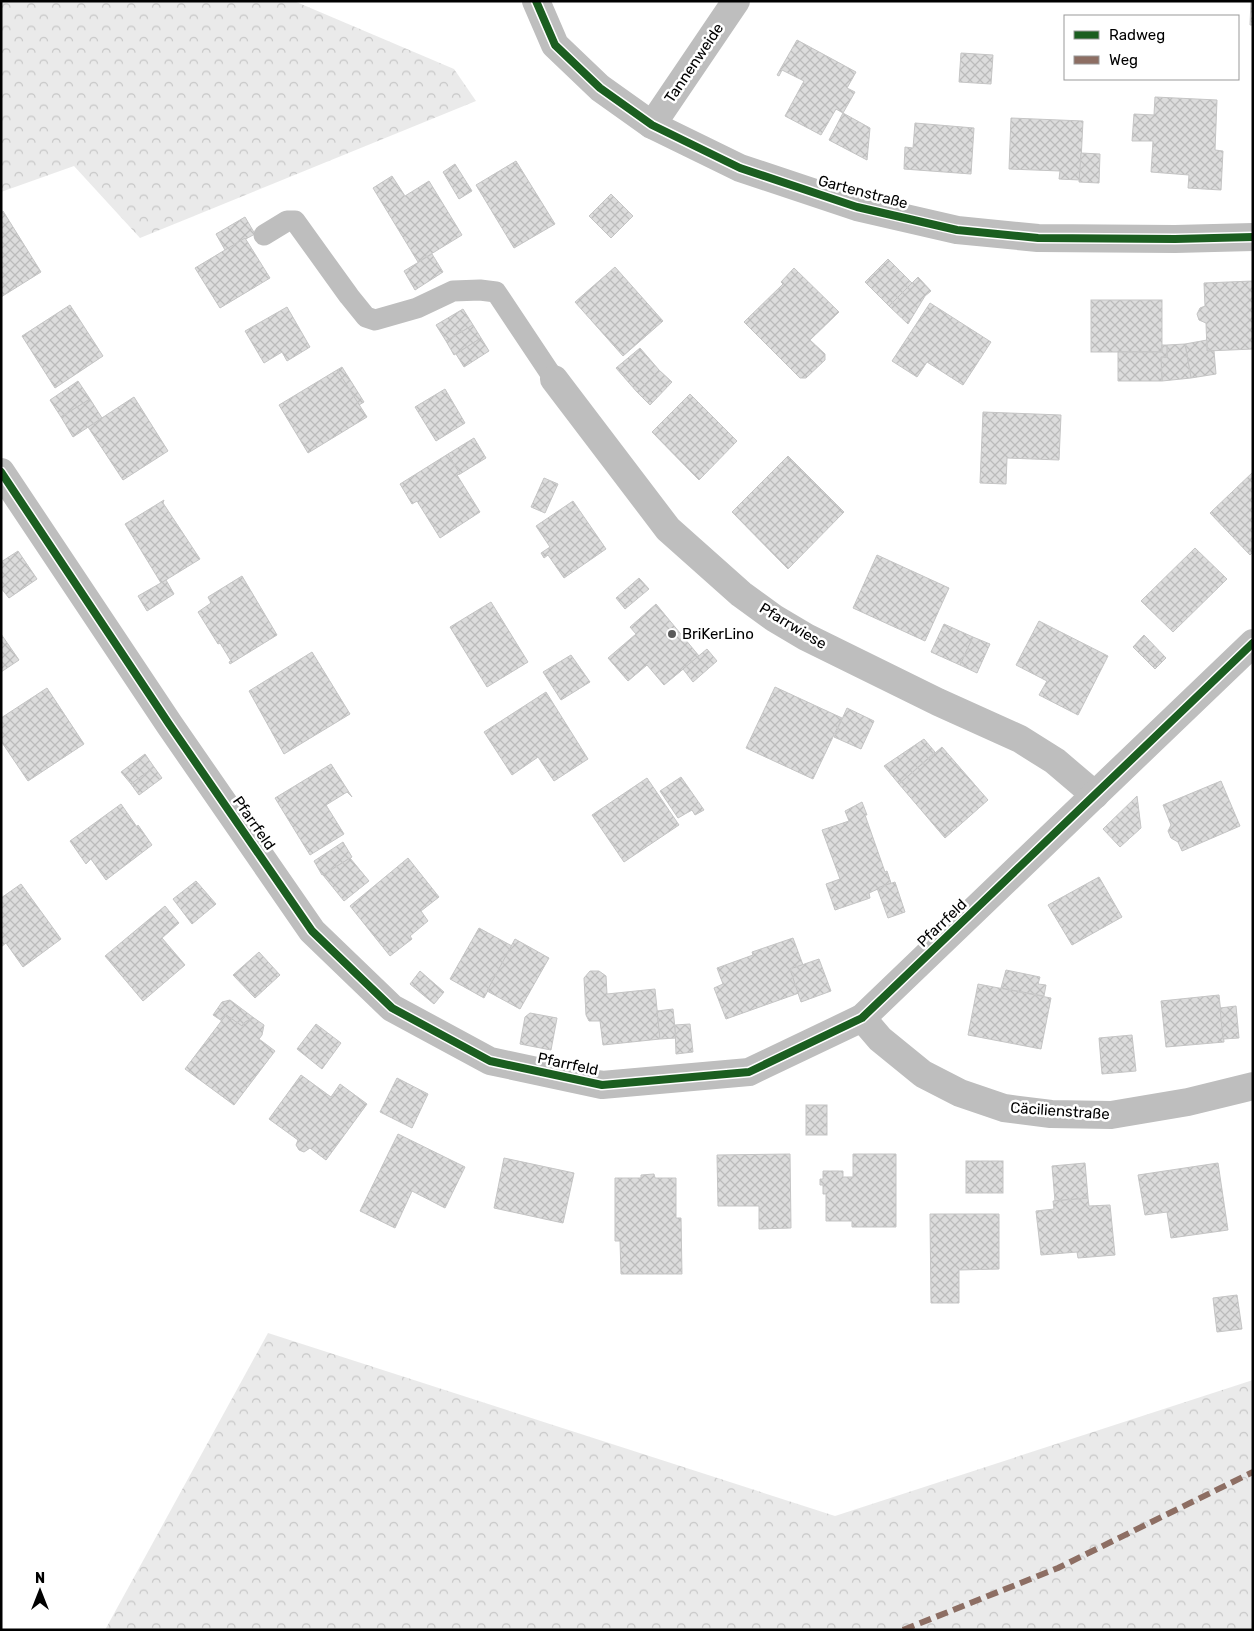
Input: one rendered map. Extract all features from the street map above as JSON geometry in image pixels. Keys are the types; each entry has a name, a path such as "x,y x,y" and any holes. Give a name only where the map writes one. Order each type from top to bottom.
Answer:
{"street":[{"name":"Gartenstraße","path":"536,1 556,46 600,88 652,125 740,168 857,207 957,230 1038,238 1175,239 1253,237"},
{"name":"Tannenweide","path":"652,125 736,1"},
{"name":"Pfarrwiese","path":"554,379 668,529 741,594 774,618 806,637 1020,740 1055,761 1094,795"},
{"name":"Pfarrfeld","path":"1,472 169,724 312,931 392,1008 490,1061 602,1085 749,1072 862,1018 1253,643"},
{"name":"Cäcilienstraße","path":"862,1018 880,1039 923,1074 960,1093 1004,1108 1051,1114 1110,1115 1188,1102 1253,1086"}],"lane":[{"path":"264,235 287,221 295,221 349,296 366,317 375,320 417,308 453,291 480,290 496,292 554,379"}],"green space":[{"path":"1,1 294,1 454,69 476,101 140,238 74,166 1,192"},
{"path":"268,1333 835,1516 1253,1380 1253,1630 105,1630"}],"building":[{"path":"1251,1 1253,1 1253,25 1250,25"},
{"path":"797,40 856,72 847,88 855,92 843,113 836,109 821,135 785,116 804,81 782,70 779,76 777,75"},
{"path":"961,53 993,55 991,84 959,82"},
{"path":"1155,97 1217,100 1215,150 1223,151 1221,190 1188,188 1189,175 1151,172 1153,141 1132,141 1134,114 1154,115"},
{"path":"843,113 870,128 867,160 829,140"},
{"path":"1011,118 1083,121 1080,180 1059,179 1060,171 1009,169"},
{"path":"915,123 974,128 971,174 904,169 905,147 913,148"},
{"path":"1081,153 1100,154 1099,183 1079,182"},
{"path":"516,161 555,224 514,248 476,185"},
{"path":"455,164 472,191 459,199 443,172"},
{"path":"392,176 405,196 429,181 462,235 418,262 373,188"},
{"path":"611,194 633,216 611,238 589,216"},
{"path":"3,211 41,272 1,297 1,212"},
{"path":"245,217 255,234 225,250 216,234"},
{"path":"245,238 270,278 220,308 195,268"},
{"path":"432,254 443,272 415,290 404,271"},
{"path":"888,259 912,283 889,306 865,282"},
{"path":"615,267 663,321 623,356 575,302"},
{"path":"794,268 839,312 810,340 825,354 825,360 806,378 800,378 744,322 783,284 781,282"},
{"path":"918,277 931,291 925,296 908,324 889,306"},
{"path":"1253,281 1253,349 1207,351 1206,323 1199,320 1197,314 1200,308 1205,306 1204,283"},
{"path":"1091,300 1162,300 1162,352 1091,352"},
{"path":"930,303 991,342 963,385 927,362 917,377 892,361"},
{"path":"70,305 103,356 55,388 22,336"},
{"path":"287,307 310,347 287,361 282,352 264,363 245,331"},
{"path":"463,309 473,325 446,341 436,325"},
{"path":"473,325 481,338 454,355 446,341"},
{"path":"481,338 489,351 464,367 456,354"},
{"path":"1207,340 1207,351 1214,351 1216,374 1191,378 1185,344"},
{"path":"1185,344 1191,378 1162,381 1161,357 1167,357 1167,345"},
{"path":"1162,345 1167,345 1167,357 1161,357 1162,381 1118,381 1118,352 1162,352"},
{"path":"640,348 659,370 637,392 616,368"},
{"path":"342,367 364,402 359,405 337,370"},
{"path":"337,370 367,417 308,453 279,405"},
{"path":"659,370 672,382 650,405 637,392"},
{"path":"78,381 90,399 61,417 50,400"},
{"path":"445,389 465,423 436,441 415,407"},
{"path":"690,394 737,441 699,480 652,432"},
{"path":"134,397 168,451 123,480 88,427"},
{"path":"90,399 102,418 73,437 61,417"},
{"path":"983,412 1061,415 1059,460 1007,458 1006,484 980,483"},
{"path":"474,438 486,458 460,474 448,454"},
{"path":"448,454 460,474 457,475 480,512 440,538 417,501 412,504 400,484"},
{"path":"788,456 844,512 788,569 732,512"},
{"path":"1253,472 1253,552 1250,555 1210,513"},
{"path":"544,478 558,484 545,513 531,507"},
{"path":"164,500 163,503 200,559 161,583 125,524"},
{"path":"573,501 606,549 564,578 548,555 544,558 541,553 550,547 536,526"},
{"path":"1195,548 1227,579 1173,632 1141,601"},
{"path":"18,551 37,579 9,598 1,588 1,562"},
{"path":"877,555 949,588 925,641 853,608"},
{"path":"242,576 277,635 230,664 229,662 231,661 220,643 218,644 198,612 211,603 208,597"},
{"path":"639,578 649,589 625,609 616,598"},
{"path":"166,580 174,594 147,611 138,596"},
{"path":"491,602 528,662 487,687 450,627"},
{"path":"656,604 699,656 664,685 647,665 628,681 608,658 636,634 630,627"},
{"path":"1039,621 1108,656 1078,715 1039,695 1047,681 1016,665"},
{"path":"944,624 973,637 960,665 931,652"},
{"path":"1,634 19,660 1,672"},
{"path":"1144,635 1166,658 1155,669 1133,647"},
{"path":"973,637 990,644 977,673 960,665"},
{"path":"707,649 717,661 693,682 683,669"},
{"path":"312,652 350,714 284,754 249,691"},
{"path":"571,655 590,682 561,700 543,672"},
{"path":"775,687 842,718 813,779 746,748"},
{"path":"47,688 84,744 28,781 1,741 1,718"},
{"path":"546,692 588,759 554,781 538,757 512,775 484,732"},
{"path":"847,708 874,721 861,749 834,737"},
{"path":"924,739 935,752 899,784 884,766"},
{"path":"942,747 988,800 945,838 899,784"},
{"path":"145,754 154,767 131,784 121,772"},
{"path":"331,764 352,797 347,792 326,805 344,834 310,855 275,798"},
{"path":"154,767 162,778 139,795 131,784"},
{"path":"681,777 704,810 695,815 692,810 678,818 660,791"},
{"path":"647,778 679,825 624,862 592,815"},
{"path":"1221,781 1240,826 1182,851 1178,842 1171,838 1168,831 1171,825 1163,805"},
{"path":"1137,796 1141,828 1120,847 1103,829"},
{"path":"862,802 885,872 887,871 891,883 869,893 870,898 835,910 826,884 840,879 822,830 849,821 845,811"},
{"path":"121,804 152,845 106,880 91,859 86,864 70,841"},
{"path":"343,842 352,857 322,875 314,861"},
{"path":"350,858 369,881 344,901 323,875"},
{"path":"408,858 439,897 421,911 428,921 410,936 412,939 390,956 350,906"},
{"path":"1099,877 1122,917 1072,945 1048,905"},
{"path":"196,881 216,904 192,924 173,899"},
{"path":"895,882 905,912 888,918 877,888"},
{"path":"21,884 61,939 23,967 6,943 1,947 1,898"},
{"path":"165,906 179,923 162,938 185,965 143,1001 105,956"},
{"path":"479,928 512,946 484,998 450,979"},
{"path":"793,938 803,965 790,969 799,993 726,1019 714,988 723,984 717,968 753,955 752,952"},
{"path":"515,939 549,958 520,1009 487,991"},
{"path":"259,952 280,975 255,998 233,975"},
{"path":"819,959 831,991 801,1002 790,969"},
{"path":"1006,970 1040,977 1038,984 1046,985 1044,996 1001,988"},
{"path":"420,971 444,992 434,1004 410,984"},
{"path":"590,971 599,971 606,976 607,994 655,989 660,1039 603,1045 600,1021 589,1021 586,1015 584,978"},
{"path":"978,984 1051,998 1041,1049 968,1035"},
{"path":"1219,995 1224,1042 1166,1047 1161,1001"},
{"path":"230,1000 254,1018 245,1022 242,1026 226,1015 222,1021 213,1015 222,1002"},
{"path":"1236,1006 1239,1038 1223,1039 1220,1008"},
{"path":"673,1009 676,1038 660,1039 657,1011"},
{"path":"530,1013 557,1018 551,1050 520,1044 525,1017"},
{"path":"226,1015 242,1026 245,1022 254,1018 264,1025 259,1039 275,1051 234,1105 185,1069"},
{"path":"316,1024 341,1043 322,1069 297,1049"},
{"path":"690,1024 693,1052 676,1054 675,1025"},
{"path":"1132,1035 1136,1071 1102,1074 1099,1038"},
{"path":"301,1075 331,1097 340,1084 367,1104 326,1160 310,1148 304,1152 299,1150 296,1145 298,1140 269,1119"},
{"path":"397,1078 428,1094 412,1128 380,1112"},
{"path":"806,1105 827,1105 827,1135 806,1135"},
{"path":"398,1134 465,1167 445,1208 412,1191 395,1228 360,1211"},
{"path":"790,1154 791,1228 759,1229 759,1206 718,1206 717,1155"},
{"path":"853,1154 896,1154 896,1227 852,1227 852,1221 826,1221 826,1194 823,1194 823,1185 820,1185 820,1179 823,1179 823,1171 843,1171 843,1177 853,1177"},
{"path":"504,1158 574,1173 563,1223 494,1208"},
{"path":"966,1161 1003,1161 1003,1193 966,1193"},
{"path":"1085,1163 1088,1198 1055,1201 1052,1166"},
{"path":"1218,1163 1228,1230 1171,1238 1167,1212 1145,1215 1138,1175"},
{"path":"654,1174 655,1178 676,1178 676,1218 681,1218 682,1274 621,1274 620,1241 615,1241 615,1178 641,1178 641,1175"},
{"path":"1088,1198 1089,1206 1110,1205 1115,1255 1078,1258 1077,1252 1041,1255 1036,1211 1054,1209 1053,1201"},
{"path":"930,1214 999,1214 999,1269 959,1270 959,1303 931,1303"},
{"path":"1237,1295 1242,1329 1217,1332 1213,1298"}],"marked path":[{"path":"903,1630 1058,1568 1253,1472"}],"cycle path":[{"path":"536,1 555,45 600,88 652,125 740,168 857,207 957,230 1038,238 1175,239 1253,237"},
{"path":"1,472 169,724 312,931 392,1008 490,1061 602,1085 749,1072 862,1018 1253,643"}],"place":[{"name":"BriKerLino","path":"672,634"}]}
